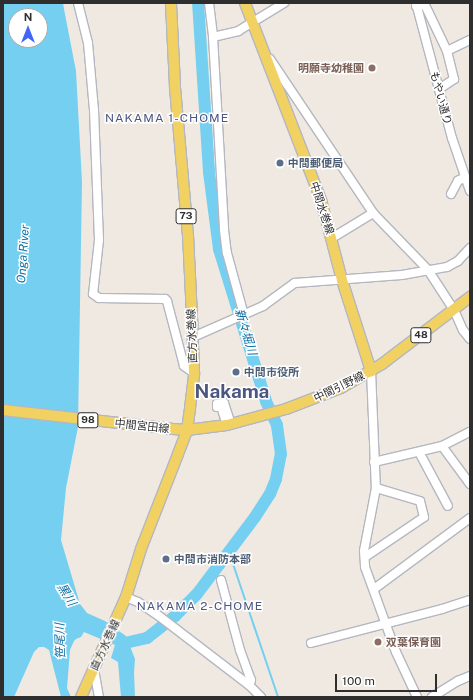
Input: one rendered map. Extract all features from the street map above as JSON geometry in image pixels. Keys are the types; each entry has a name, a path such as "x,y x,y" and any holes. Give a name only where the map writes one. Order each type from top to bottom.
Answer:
{"main road":[{"name":"直方水巻線","path":"81,696 118,619 141,549 159,506 187,430 194,373 193,337 188,236 174,79 171,3"},
{"name":"中間水巻線","path":"245,3 266,54 321,200 342,280 371,371"},
{"name":"中間引野線","path":"187,430 229,425 263,416 334,391 371,371 470,297"},
{"name":"中間宮田線","path":"3,410 187,430"}],"street":[{"path":"78,3 88,43 94,110 99,240 93,294 99,298 165,299 168,301 184,366 194,373"},
{"path":"209,3 213,37 224,230 227,253 244,315"},
{"path":"213,37 238,31 284,3"},
{"path":"416,4 425,5 447,51 454,79 439,89"},
{"name":"もやい通り","path":"416,4 439,89 470,191"},
{"path":"447,51 470,40"},
{"path":"266,54 373,213 428,270 454,310 463,330 470,339"},
{"path":"451,194 458,181 465,177"},
{"path":"332,238 373,213"},
{"path":"193,337 263,306 295,283 402,275 447,267 458,261 470,248"},
{"path":"371,371 374,402 374,462 376,488 364,551 365,567 396,652 417,697"},
{"path":"374,462 442,446 470,432"},
{"path":"442,446 470,484"},
{"path":"419,452 448,506"},
{"path":"365,557 424,517 420,501 376,488"},
{"path":"374,589 470,519"},
{"path":"221,580 240,650 251,680 249,685"},
{"path":"126,597 138,602 159,616 249,685 261,697"},
{"path":"311,643 442,609 470,600"},
{"path":"94,669 99,697"},
{"path":"432,697 458,681 470,676"}],"water":[{"path":"3,3 63,3 76,71 82,182 78,427 66,488 61,540 80,604 87,613 105,621 126,636 135,659 135,697 121,697 118,662 111,658 115,645 84,632 81,637 74,641 70,650 67,688 71,697 61,697 49,650 44,647 39,647 34,652 14,697 3,697"}],"waterway":[{"name":"新々堀川","path":"125,643 147,638 175,616 197,594 255,517 270,494 276,479 281,454 277,425 266,401 219,249 209,172 198,3"},
{"path":"228,554 231,558 278,697"}],"place":[{"name":"明願寺幼稚園","path":"372,68"},
{"name":"中間郵便局","path":"280,163"},
{"name":"中間市役所","path":"236,372"},
{"name":"中間市消防本部","path":"166,559"},
{"name":"双葉保育園","path":"378,642"}],"district":[{"name":"NAKAMA 1-CHOME","path":"167,119"},
{"name":"Nakama","path":"232,392"},
{"name":"NAKAMA 2-CHOME","path":"200,607"}],"water label":[{"name":"Onga River","path":"24,254"},
{"name":"黒川","path":"66,595"},
{"name":"笹尾川","path":"61,641"}]}
